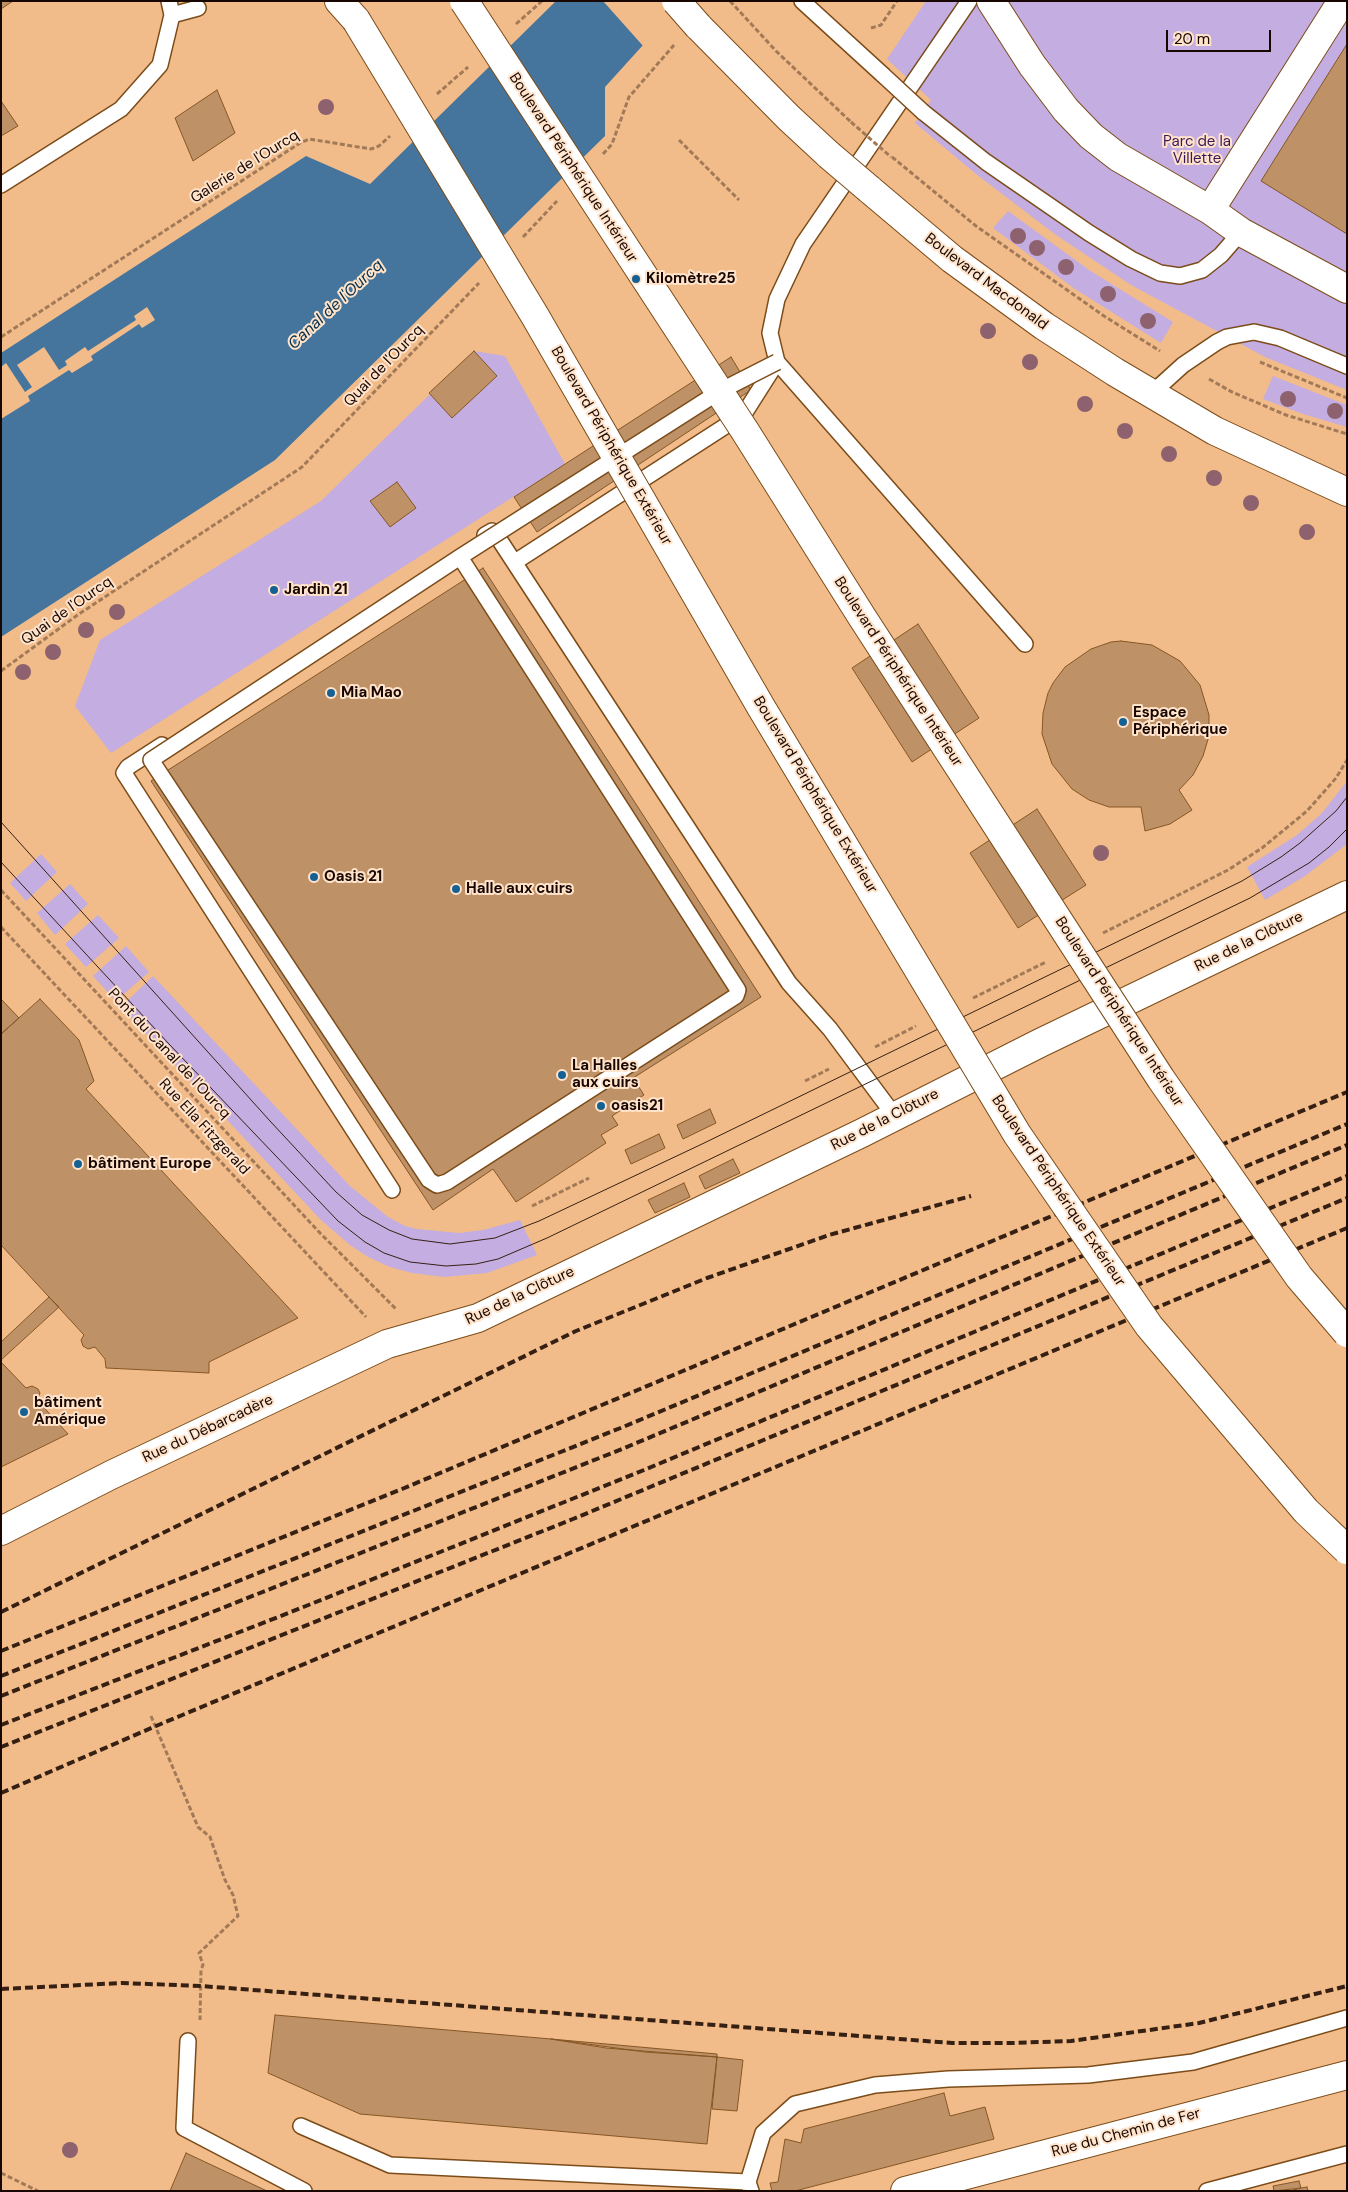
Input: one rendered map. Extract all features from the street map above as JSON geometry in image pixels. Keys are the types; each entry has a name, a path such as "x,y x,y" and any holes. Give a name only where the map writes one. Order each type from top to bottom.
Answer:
{"main road":[{"name":"Boulevard Périphérique Intérieur","path":"464,1 745,431 1161,1079 1299,1277 1347,1333"},
{"name":"Boulevard Macdonald","path":"676,1 689,32 869,190 952,259 1029,315 1151,394 1215,432 1347,492"},
{"path":"990,1 1032,65 1066,110 1091,136 1118,157 1210,210 1241,232 1347,289"},
{"path":"1210,210 1342,1"},
{"name":"Boulevard Périphérique Extérieur","path":"348,10 535,316 761,707 1017,1134 1149,1326 1306,1511 1347,1550"},
{"name":"Rue de la Clôture","path":"419,1336 478,1318 853,1138 894,1115 1347,895"},
{"name":"Rue du Débarcadère","path":"1,1531 111,1475 387,1344 419,1336"},
{"name":"Rue du Chemin de Fer","path":"905,2191 1347,2075"}],"lane":[{"path":"802,1 923,112 986,162 1089,234 1131,259 1160,273 1180,276 1202,270 1221,255 1241,232"},
{"path":"969,1 803,244 777,299 770,333 778,362 1025,644"},
{"path":"1,185 121,109 160,65 171,8 198,8"},
{"path":"1151,394 1183,365 1217,342 1227,337 1254,332 1280,338 1347,366"},
{"path":"460,557 738,990 736,996 447,1182 437,1185 429,1180 151,761 153,757 460,557 722,390 778,362"},
{"path":"514,562 744,414 778,362"},
{"path":"392,1190 124,772 128,766 492,531 789,983 830,1030 894,1115"},
{"path":"301,2126 390,2165 749,2186 763,2133 795,2104 875,2085 957,2078 1088,2075 1193,2062 1347,2018"},
{"path":"188,2041 184,2128 304,2191"},
{"path":"1206,2191 1347,2154"}],"path":[{"path":"512,28 542,1"},
{"path":"730,1 776,51 851,122 892,157 976,226 1104,316 1183,365 1232,392 1286,415 1347,434"},
{"path":"866,25 871,28 881,25 897,1"},
{"path":"598,158 612,144 629,97 689,32"},
{"path":"431,100 476,60"},
{"name":"Galerie de l'Ourcq","path":"1,337 300,143 309,139 371,149 380,146 394,132"},
{"path":"679,140 739,200"},
{"path":"522,238 564,194"},
{"name":"Quai de l'Ourcq","path":"1,671 79,614 302,467 481,280"},
{"path":"1257,360 1347,398"},
{"name":"Pont du Canal de l'Ourcq","path":"1,890 320,1233 376,1289"},
{"name":"Rue Ella Fitzgerald","path":"1,927 370,1321 387,1344"},
{"path":"532,1206 589,1178"},
{"path":"151,1716 198,1827 210,1837 225,1880 233,1895 238,1916 199,1953 203,1965 201,1970 199,2032 188,2041"},
{"path":"1,2173 38,2191"}],"green space":[{"name":"Parc de la Villette","path":"926,1 1347,1 1347,390 1265,357 1131,285 1056,235 976,174 915,123 931,100 887,59"},
{"path":"1008,211 1089,270 1173,322 1161,343 1075,289 993,228"},
{"name":"Jardin 21","path":"474,351 505,356 565,464 111,753 75,706 100,640 321,501"},
{"path":"1273,376 1347,405 1347,427 1303,414 1263,399"},
{"path":"1347,781 1347,844 1305,876 1265,900 1247,867 1297,835 1322,813"},
{"path":"41,854 57,872 26,901 10,883"},
{"path":"70,884 88,904 55,935 37,913"},
{"path":"98,915 119,938 86,967 65,944"},
{"path":"126,946 149,972 116,1001 93,976"},
{"path":"153,976 350,1186 388,1217 405,1226 417,1229 459,1233 483,1230 520,1220 537,1255 487,1273 444,1277 412,1273 390,1267 368,1257 350,1245 321,1220 121,1007"}],"water":[{"name":"Canal de l'Ourcq","path":"556,1 683,1 605,87 605,136 275,460 1,637 1,353 306,156 370,184"}],"pier":[{"path":"603,1 685,1 644,47"},
{"path":"147,307 155,320 142,328 139,324 91,356 93,360 72,373 69,370 28,396 30,401 1,419 1,367 6,363 25,392 32,387 17,365 44,347 59,370 67,365 65,361 85,347 88,351 136,320 134,316"}],"building":[{"path":"1,1 13,1 1,9"},
{"path":"1347,44 1347,234 1261,181"},
{"path":"217,90 235,133 193,161 175,118"},
{"path":"1,101 18,126 1,136"},
{"path":"474,351 497,376 452,418 429,393"},
{"path":"731,357 751,390 537,532 514,497"},
{"path":"397,482 416,508 390,527 370,501"},
{"name":"Halle aux cuirs","path":"483,568 761,997 633,1078 644,1095 612,1116 618,1125 601,1135 606,1143 516,1202 493,1169 433,1210 151,781"},
{"path":"918,624 979,718 912,762 852,668"},
{"path":"1121,641 1152,645 1180,661 1200,685 1209,715 1209,736 1203,756 1193,775 1179,790 1192,810 1170,824 1145,831 1141,807 1109,807 1089,800 1072,789 1052,764 1042,734 1043,713 1048,693 1065,667 1091,649 1111,642"},
{"path":"1037,809 1086,885 1018,928 970,853"},
{"path":"1,999 19,1018 1,1034"},
{"name":"bâtiment Europe","path":"40,999 79,1040 94,1081 86,1089 298,1318 209,1362 209,1373 106,1368 105,1359 95,1347 88,1349 83,1346 81,1340 84,1335 1,1245 1,1034"},
{"path":"710,1109 716,1123 683,1139 677,1125"},
{"path":"659,1134 665,1148 631,1164 625,1150"},
{"path":"733,1159 740,1173 705,1189 699,1176"},
{"path":"684,1183 690,1197 655,1213 648,1200"},
{"path":"49,1297 59,1307 1,1360 1,1342"},
{"name":"bâtiment Amérique","path":"1,1362 26,1388 32,1386 38,1389 40,1393 37,1400 68,1434 1,1467"},
{"path":"275,2015 551,2039 606,2048 717,2057 707,2144 360,2114 268,2073"},
{"path":"551,2039 717,2054 717,2057 645,2052"},
{"path":"717,2057 743,2060 737,2111 712,2109"},
{"path":"944,2093 950,2116 985,2107 994,2139 795,2191 772,2191 770,2183 778,2182 785,2139 801,2143 804,2129"},
{"path":"186,2153 267,2191 170,2191"},
{"path":"1299,2181 1301,2188 1274,2191 1273,2186"},
{"path":"1307,2187 1308,2191 1289,2191 1301,2188"}],"tram line":[{"path":"1,822 336,1192 362,1215 389,1230 412,1239 450,1244 495,1238 539,1221 700,1145 1242,881 1300,843 1336,811 1347,797"},
{"path":"1,862 169,1044 338,1221 365,1242 384,1253 410,1262 446,1266 476,1264 498,1259 547,1238 1250,898 1309,863 1347,829"}],"railway":[{"path":"1,1651 402,1489 1347,1092"},
{"path":"1,1676 623,1427 1347,1124"},
{"path":"1,1696 622,1449 1347,1145"},
{"path":"1,1725 291,1612 644,1470 1347,1176"},
{"path":"1,1612 576,1331 707,1278 829,1235 971,1196"},
{"path":"1,1747 573,1519 1347,1198"},
{"path":"1,1793 156,1726 1347,1228"},
{"path":"1,1989 122,1983 201,1986 952,2043 1011,2043 1071,2041 1199,2023 1347,1986"}],"place":[{"name":"Kilomètre25","path":"636,279"},
{"name":"Jardin 21","path":"274,590"},
{"name":"Mia Mao","path":"331,693"},
{"name":"Espace Périphérique","path":"1123,722"},
{"name":"Oasis 21","path":"314,877"},
{"name":"Halle aux cuirs","path":"456,889"},
{"name":"La Halles aux cuirs","path":"562,1075"},
{"name":"oasis21","path":"601,1106"},
{"name":"bâtiment Europe","path":"78,1164"},
{"name":"bâtiment Amérique","path":"24,1412"}]}
